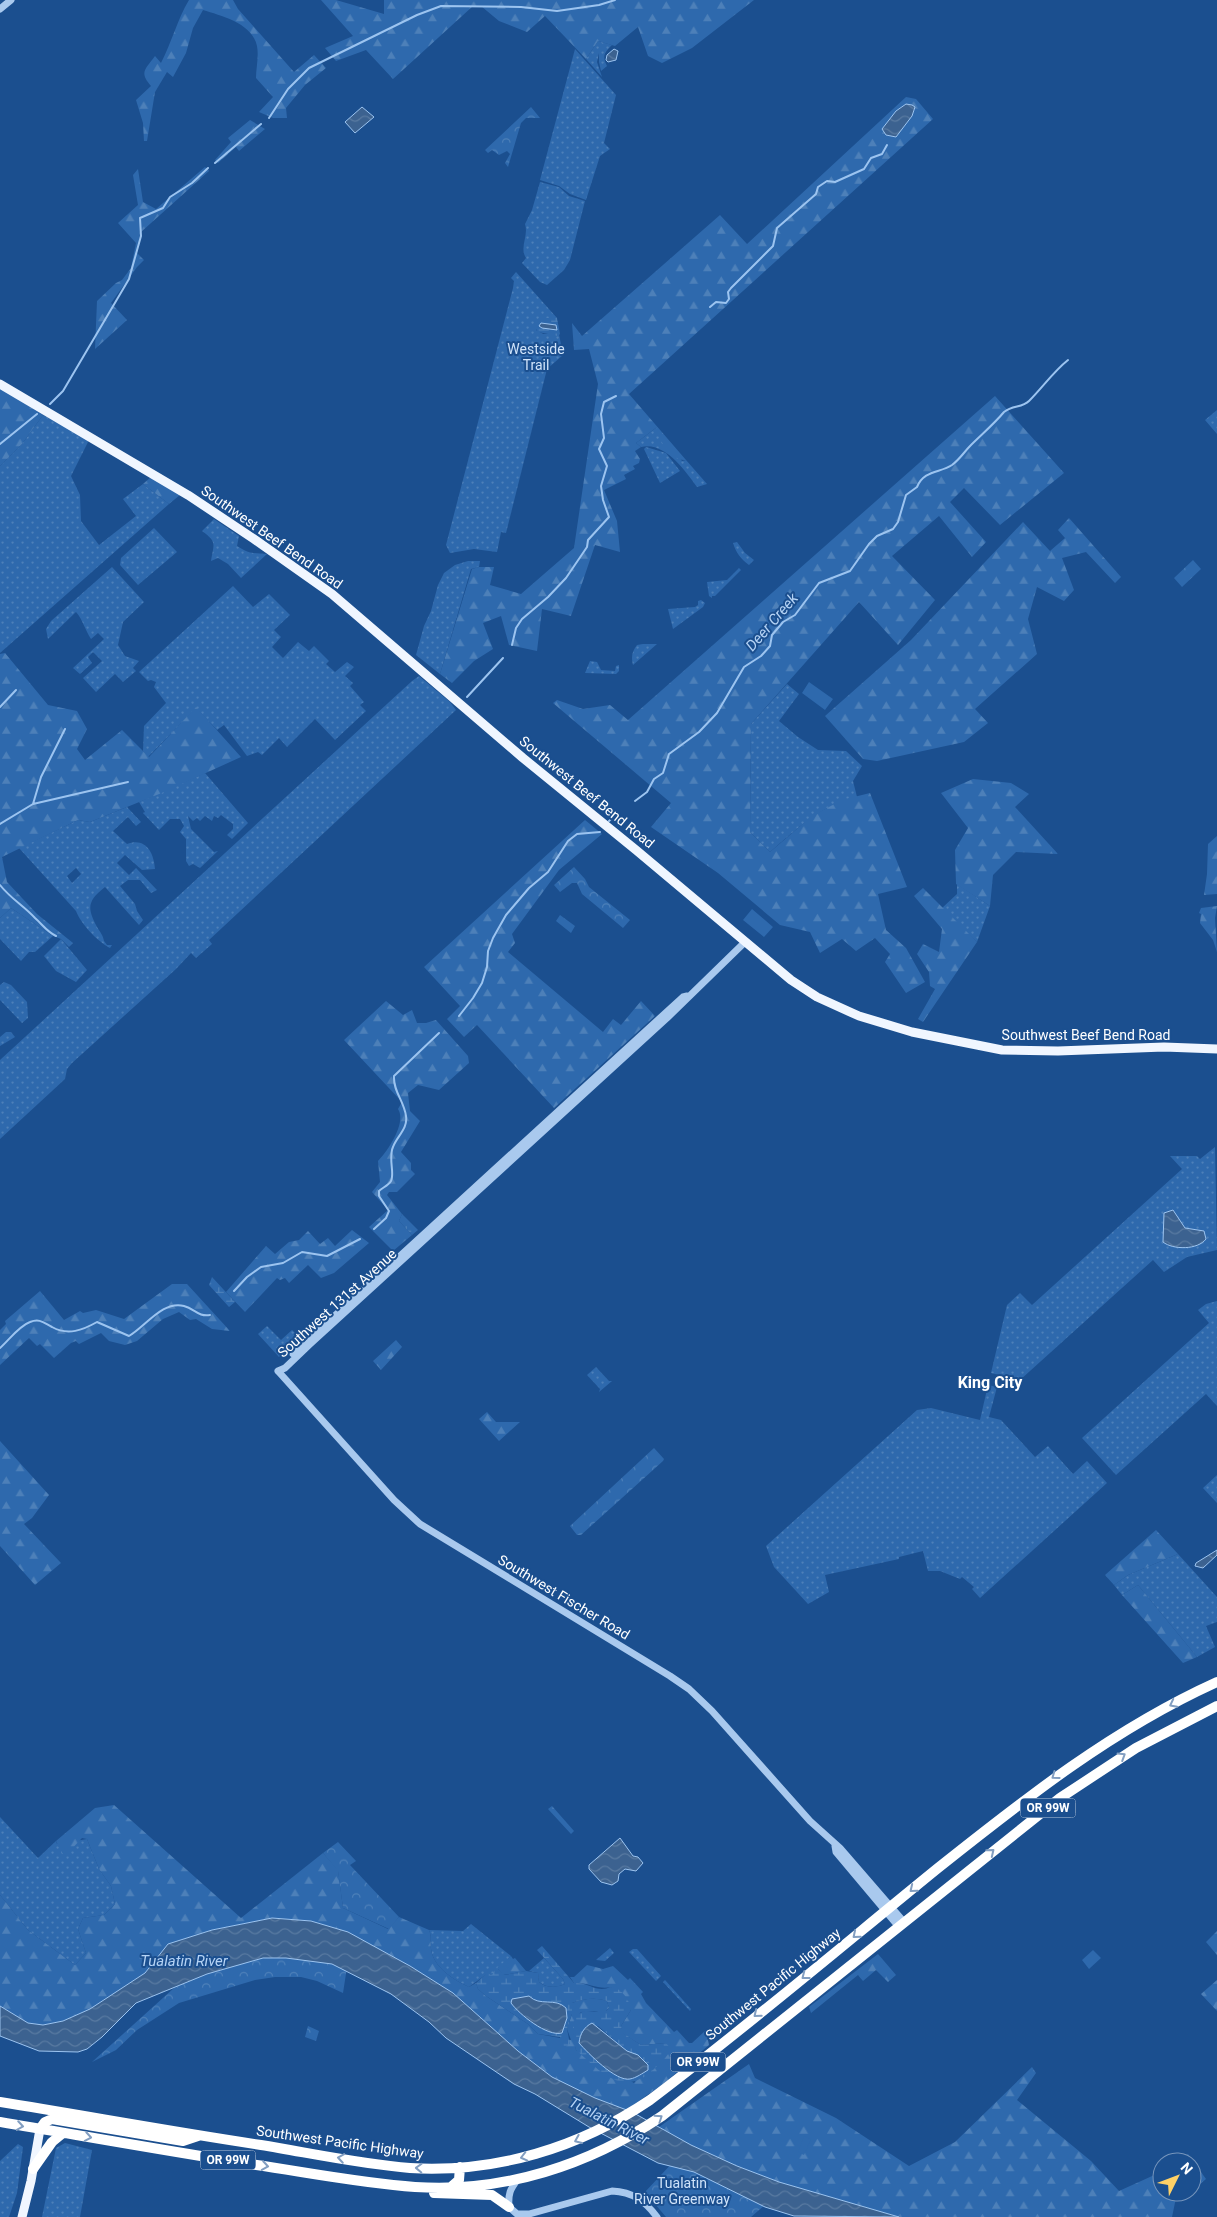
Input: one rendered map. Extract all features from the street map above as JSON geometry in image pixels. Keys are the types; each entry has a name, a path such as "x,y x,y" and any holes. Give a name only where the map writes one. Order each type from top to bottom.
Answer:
{"highway":[{"name":"Southwest Pacific Highway","path":"0,2102 390,2166 425,2168 501,2163 556,2148 616,2121 665,2088 888,1908 1074,1762 1147,1718 1217,1682"},
{"name":"OR 99W","path":"0,2122 345,2179 416,2187 478,2186 547,2172 586,2158 632,2135 681,2101 1030,1821 1086,1780 1136,1748 1217,1706"},
{"path":"30,2107 38,2116 40,2129"},
{"path":"40,2129 45,2122 52,2119 183,2141 199,2136"},
{"path":"33,2170 52,2142 63,2133"},
{"path":"451,2187 459,2180 460,2167"},
{"path":"416,2187 436,2194 492,2195 509,2207"}],"main road":[{"name":"Southwest Beef Bend Road","path":"0,384 201,504 332,594 522,758 636,850 791,980 817,997 859,1016 912,1032 1002,1050 1058,1051 1164,1047 1217,1049"},
{"path":"22,2217 40,2129"}],"street":[{"path":"0,9 10,0"},
{"name":"Southwest 131st Avenue","path":"278,1371 285,1368 668,1018 686,1001 688,996 745,942"},
{"name":"Southwest Fischer Road","path":"278,1371 412,1518 433,1533 689,1689 712,1711 810,1821 836,1846 836,1852 902,1924"},
{"path":"518,2179 509,2191 509,2207 518,2214 525,2215 596,2194 618,2191 638,2197 658,2217"}],"green space":[{"path":"189,0 233,0 238,9 294,72 314,55 326,68 305,85 286,108 287,118 273,118 259,112 273,97 256,78 258,58 254,38 243,26 203,10 193,28 186,53 173,77 167,72 155,92 147,141 144,141 143,123 136,100 151,86 144,74 155,56 161,63"},
{"path":"321,0 336,0 384,14 384,0 754,0 692,48 662,63 648,56 638,27 615,46 598,41 586,59 545,16 527,32 499,21 481,6 473,6 393,79 366,50 336,61 325,48 353,36"},
{"path":"598,41 612,45 605,55 607,66 601,71 599,53 597,62 602,77 586,59"},
{"path":"575,49 616,95 604,143 610,149 600,156 586,200 570,194 559,186 540,180"},
{"path":"906,97 916,99 933,119 629,394 686,460 681,460 666,449 657,427 636,443 641,447 635,451 640,459 639,463 633,466 635,469 624,475 626,479 604,490 617,521 620,552 595,545 571,616 542,609 537,651 509,645 501,616 483,623 493,649 474,661 452,683 440,674 472,569 494,567 490,585 521,594 574,548 598,384 589,349 574,350 572,323 582,336 720,215 747,244"},
{"path":"531,107 540,118 526,118 521,123 508,167 505,163 510,154 507,151 499,155 492,150 488,153 485,150"},
{"path":"250,120 265,129 239,151 236,147 218,163 215,160 231,142 228,138"},
{"path":"205,167 209,171 141,232 137,253 144,260 111,303 127,320 95,349 97,301 116,283 122,280 131,268 136,243 118,223 138,205 133,175 138,169 143,202 156,209"},
{"path":"540,182 559,187 569,196 585,201 570,260 564,270 547,285 540,282 522,263 526,258 523,250 526,233 525,224 532,210"},
{"name":"Westside Trail","path":"516,272 557,318 542,318 536,330 543,334 559,334 563,355 547,369 506,533 501,532 497,552 474,549 450,553 446,545 513,288 514,281 511,278"},
{"path":"539,318 557,318 560,334 558,336 538,332 534,326"},
{"path":"0,388 43,415 22,444 0,466"},
{"path":"995,396 1064,473 1000,525 964,488 950,502 986,542 972,557 939,516 892,556 935,600 898,645 859,602 751,724 750,832 770,852 812,816 842,800 870,793 907,887 878,894 886,930 906,948 925,982 906,993 885,962 890,954 875,938 856,951 842,939 820,953 810,932 780,925 718,873 651,827 671,803 553,703 557,700 583,709 610,705 628,720"},
{"path":"1217,410 1217,434 1205,420"},
{"path":"43,415 89,440 71,476 80,495 81,521 99,545 136,516 123,499 143,484 169,504 0,653 0,466 22,444"},
{"path":"657,427 682,461 686,460 707,484 697,487 673,458 658,448 650,446 641,447 636,443"},
{"path":"646,447 666,453 680,471 660,483 644,449"},
{"path":"152,476 180,495 169,504 143,484"},
{"path":"1069,518 1121,577 1115,583 1086,552 1062,558 1074,590 1064,601 1037,587 1028,619 1037,654 975,709 988,723 964,742 877,761 863,759 825,716 911,640 1023,522 1050,551 1065,538 1058,530"},
{"path":"214,519 239,536 237,546 241,549 248,552 267,554 241,578 228,564 218,558 211,561 213,543 202,531"},
{"path":"154,528 177,552 138,585 120,565 121,558"},
{"path":"737,542 745,553 754,560 749,565 736,550 733,543"},
{"path":"1193,560 1201,569 1182,587 1174,578"},
{"path":"468,561 480,561 479,567 471,569 440,674 416,655 438,585 444,573 455,565"},
{"path":"112,567 144,602 123,622 118,645 125,656 139,661 133,668 136,671 123,682 115,674 96,692 83,678 102,661 93,652 88,657 92,663 80,674 73,668 104,639 98,633 91,639 76,612 48,639 46,629 51,621"},
{"path":"739,568 741,570 715,596 712,596 712,598 709,596 707,582 727,580"},
{"path":"233,586 253,607 269,594 290,615 274,630 281,637 272,647 283,658 298,642 309,651 314,646 329,661 326,664 335,672 347,662 354,667 345,676 353,683 350,686 364,702 360,705 366,711 335,740 315,719 287,747 279,738 262,755 258,752 247,756 224,725 217,730 196,708 148,757 143,751 144,726 166,703 154,687 156,682 148,681 139,672"},
{"path":"701,600 705,603 703,607 673,629 668,609 695,607 698,605 698,601"},
{"path":"657,644 633,665 632,657 634,650 637,645"},
{"path":"5,653 48,705 77,711 87,729 77,749 85,760 122,730 149,757 196,707 241,757 164,792 90,822 78,820 2,857 7,882 37,914 73,943 69,947 61,939 53,936 11,908 0,918 0,654"},
{"path":"590,661 597,662 601,670 615,671 616,666 619,665 619,671 616,674 585,673"},
{"path":"419,676 450,702 456,710 209,940 212,944 196,958 191,953 176,969 72,1063 67,1069 65,1079 0,1139 0,1060"},
{"path":"809,682 833,699 825,710 802,693"},
{"path":"787,684 799,694 779,721 798,737 818,750 846,751 862,766 853,781 857,797 821,812 770,852 750,832 751,724"},
{"path":"205,773 248,823 232,839 227,835 233,829 233,824 221,815 218,818 214,816 212,821 205,816 200,821 197,818 193,821 188,816 191,829 214,852 218,851 200,868 193,864 189,866 186,861 186,839 180,832 184,826 180,819 170,819 159,830 143,813 145,812 139,802"},
{"path":"973,779 1011,783 1029,794 1015,807 1058,854 1016,852 993,875 990,906 956,884 955,850 968,828 941,793"},
{"path":"127,807 141,822 136,826 128,817 113,831 127,844 133,842 144,844 153,857 155,869 142,870 125,855 117,863 129,875 136,868 157,890 151,893 140,880 128,880 120,886 135,904 143,920 139,925 105,887 92,901 90,905 91,915 104,941 107,945 112,945 110,948 90,932 76,911 19,848 78,820 90,822","holes":["76,868 81,874 72,883 67,876"]},
{"path":"585,820 602,834 559,870 512,934 515,943 508,952 603,1032 613,1019 621,1025 641,1001 655,1016 554,1108 477,1025 464,1037 447,1019 460,1006 424,967"},
{"path":"1217,836 1217,894 1204,895 1208,844"},
{"path":"574,867 585,879 589,887 630,920 623,928 582,894 577,883 572,883 560,892 554,885"},
{"path":"957,884 990,906 977,942 941,909 957,894"},
{"path":"923,888 977,942 923,1022 918,1019 935,989 930,986 929,972 917,954 923,944 939,952 942,929 914,896"},
{"path":"1217,906 1215,918 1217,952 1213,940 1200,923 1201,914 1199,913 1201,908"},
{"path":"11,908 53,936 35,952 29,952 21,961 0,939 0,918"},
{"path":"752,909 773,927 764,937 743,920"},
{"path":"560,915 575,926 571,933 556,921"},
{"path":"61,939 87,970 76,982 56,971 44,956"},
{"path":"4,982 11,985 27,1002 28,1018 22,1023 0,1000 0,985"},
{"path":"386,1001 403,1015 412,1010 417,1023 436,1020 468,1056 469,1063 439,1090 418,1085 408,1093 410,1111 420,1121 401,1152 411,1163 411,1170 415,1174 397,1192 389,1192 387,1195 402,1214 399,1221 412,1235 393,1251 369,1227 388,1210 372,1192 380,1182 378,1161 391,1144 398,1129 400,1115 398,1109 402,1102 344,1040"},
{"path":"6,1032 11,1032 15,1037 0,1046 0,1037"},
{"path":"1215,1147 1217,1250 1187,1257 1164,1272 1153,1260 1020,1380 991,1373 1007,1305 1020,1293 1032,1305 1182,1169 1170,1156 1197,1156 1200,1159"},
{"path":"402,1214 418,1230 412,1235 399,1221"},
{"path":"352,1230 369,1243 334,1273 321,1278 308,1265 289,1283 285,1278 280,1280 277,1278 245,1312 226,1292 266,1246 275,1254 289,1242 299,1240 308,1231 320,1244 328,1238 335,1246"},
{"path":"212,1277 235,1302 229,1307 209,1285"},
{"path":"172,1284 187,1284 230,1331 212,1329 196,1319 190,1320 179,1312 163,1319 137,1341 125,1345 109,1341 101,1333 79,1344 76,1341 71,1343 54,1358 40,1344 37,1346 29,1338 0,1365 0,1330 6,1324 5,1321 40,1291 64,1320 80,1311 83,1313 96,1310 124,1319"},
{"path":"1217,1301 1217,1406 1206,1394 1116,1475 1082,1438 1209,1323 1198,1310 1206,1304"},
{"path":"267,1326 281,1340 292,1330 300,1338 279,1357 258,1334"},
{"path":"396,1340 402,1347 381,1370 373,1361"},
{"path":"596,1367 609,1381 612,1381 599,1392 600,1389 587,1375"},
{"path":"988,1385 997,1387 989,1417 1001,1420 1035,1457 1048,1446 1073,1474 1087,1461 1107,1483 980,1598 972,1589 974,1587 962,1577 960,1579 940,1571 928,1571 923,1551 899,1557 899,1559 825,1575 829,1592 808,1604 774,1567 766,1546 917,1410 931,1408 980,1420"},
{"path":"487,1412 496,1422 520,1422 499,1441 479,1419"},
{"path":"0,1441 49,1495 32,1518 24,1524 61,1563 35,1585 0,1546"},
{"path":"654,1448 664,1459 663,1461 581,1535 577,1535 570,1526"},
{"path":"1217,1475 1217,1503 1203,1488"},
{"path":"1156,1530 1178,1554 1128,1575 1114,1585 1105,1575"},
{"path":"1178,1554 1217,1597 1217,1622 1206,1626 1215,1647 1197,1657 1138,1585 1122,1595 1114,1585 1128,1575"},
{"path":"1138,1585 1197,1657 1183,1663 1122,1595"},
{"path":"114,1805 241,1918 323,1853 338,1870 343,1908 388,1929 399,1917 429,1930 433,1956 445,1972 469,1987 476,1983 478,1989 486,1996 528,2024 538,2034 571,2040 567,2029 572,2014 572,2003 589,1999 607,2001 609,2008 606,2011 581,2012 575,2021 576,2050 634,2083 666,2043 641,2045 622,2033 621,2026 631,2010 611,1987 606,1988 574,1983 570,1977 574,1977 587,1965 603,1969 613,1966 628,1980 630,1978 643,1992 641,1994 646,2003 674,2032 677,2030 689,2043 692,2043 706,2030 709,2045 663,2084 626,2110 595,2098 552,2077 518,2051 453,1993 410,1966 348,1932 311,1921 272,1918 212,1930 168,1944 145,1973 90,2009 63,2021 43,2025 28,2023 0,2006 0,1895 28,1930 75,1965 86,1953 78,1929 83,1918 104,1915 115,1904 111,1886 99,1869 87,1839 82,1838 67,1854 62,1854 56,1841 95,1808"},
{"path":"552,1806 574,1831 571,1834 548,1809"},
{"path":"0,1817 38,1858 56,1841 57,1844 87,1839 99,1869 111,1886 115,1904 104,1915 83,1918 78,1929 86,1953 75,1965 28,1930 0,1895"},
{"path":"338,1842 356,1861 350,1865 399,1917 389,1929 343,1908 338,1871 323,1853"},
{"path":"471,1924 511,1956 494,1973 491,1975 488,1973 469,1987 451,1977 436,1962 431,1949 429,1930 463,1931"},
{"path":"1217,1931 1217,1955 1206,1942"},
{"path":"542,1946 574,1983 599,1989 610,1987 618,1989 627,1998 631,2010 621,2026 623,2033 641,2045 666,2043 671,2049 665,2058 642,2078 632,2082 622,2082 613,2079 576,2050 573,2035 575,2019 578,2015 585,2011 606,2011 609,2008 607,2001 589,1999 572,2003 572,2014 567,2029 570,2044 564,2048 560,2047 560,2037 538,2034 528,2024 478,1989 476,1983 488,1972 491,1975 497,1968 504,1975 526,1971 538,1973 539,1982 548,1986 555,1987 565,1984 563,1979 537,1950","holes":["533,2000 543,2003 556,2002 542,2029 523,2013","598,2026 627,2051 638,2055 580,2036"]},
{"path":"610,1948 614,1953 605,1961 596,1960"},
{"path":"637,1949 661,1976 656,1981 629,1952"},
{"path":"1093,1950 1101,1958 1089,1969 1082,1960"},
{"path":"878,1954 896,1975 888,1982 876,1970 863,1981 858,1975 811,2013 809,2007"},
{"path":"292,1955 347,1967 343,1993 317,1981 301,1977 275,1977 255,1980 179,2003 137,2030 116,2050 92,2062 174,1988 194,1978 247,1960"},
{"path":"511,1956 526,1971 503,1975 497,1968"},
{"path":"544,1958 563,1979 565,1984 555,1987 545,1985 539,1982 538,1973 529,1971"},
{"path":"665,1980 691,2009 690,2011 663,1982"},
{"path":"1217,1980 1217,2011 1201,1994"},
{"path":"308,2026 319,2031 316,2041 305,2037"},
{"path":"749,2064 755,2078 836,2118 909,2166 955,2142 1032,2067 1036,2073 1017,2100 1091,2161 1119,2191 1152,2176 1152,2202 1175,2202 1172,2217 899,2217 779,2182 737,2166 691,2145 659,2127"},
{"path":"804,2136 811,2139 804,2155 798,2152"},
{"path":"65,2143 92,2150 80,2217 42,2217 56,2148"},
{"path":"18,2144 23,2147 17,2193 9,2217 0,2217 0,2161"},
{"name":"Tualatin River Greenway","path":"676,2159 765,2205 751,2217 666,2217 645,2192"},
{"path":"1202,2173 1206,2179 1202,2182"}],"water":[{"path":"614,49 618,51 616,60 608,62 606,60 607,55"},
{"path":"906,104 915,107 912,116 896,137 886,135 882,129 896,111"},
{"path":"362,107 374,117 355,133 345,122"},
{"path":"541,323 556,325 557,330 542,328 539,326"},
{"path":"1173,1210 1185,1228 1204,1231 1206,1239 1202,1243 1185,1248 1167,1245 1163,1242 1164,1213"},
{"path":"1217,1550 1217,1555 1203,1568 1195,1566 1196,1563"},
{"path":"620,1838 633,1856 638,1857 643,1863 636,1871 625,1869 619,1874 618,1881 612,1885 601,1882 589,1869 589,1865"},
{"name":"Tualatin River","path":"272,1918 311,1921 348,1932 410,1966 453,1993 518,2051 552,2077 595,2098 632,2112 691,2145 737,2166 779,2182 899,2217 794,2216 765,2207 694,2172 658,2163 589,2127 535,2094 514,2084 446,2038 429,2022 391,1994 332,1964 286,1958 263,1958 207,1974 136,2003 102,2037 87,2049 78,2052 39,2051 0,2036 0,2006 28,2023 43,2025 63,2021 90,2009 145,1973 168,1944 212,1930"},
{"path":"529,1996 538,2001 557,2003 566,2008 567,2018 562,2033 549,2032 534,2024 511,2003 512,1999"},
{"path":"592,2023 627,2051 638,2055 648,2065 648,2070 630,2079 624,2079 610,2072 579,2043 583,2031"}],"waterway":[{"path":"269,118 288,89 309,68 417,15 441,6 521,7 557,11 599,5 615,0"},
{"path":"215,163 261,124"},
{"path":"710,307 716,302 726,303 729,299 728,292 731,288 773,246 777,228 816,194 818,187 827,181 835,182 864,169 871,158 882,154 887,145"},
{"path":"50,404 63,391 129,279 141,236 140,218 163,208 170,197 192,183 208,168"},
{"name":"Deer Creek","path":"635,801 647,792 654,779 663,773 669,754 699,732 717,713 744,667 761,656 770,646 772,635 783,622 795,615 819,583 850,571 877,536 893,529 898,522 906,495 928,475 955,463 1004,412 1029,401 1068,360"},
{"path":"512,645 516,628 522,619 548,597 566,578 587,547 588,540 609,517 603,500 601,486 607,466 599,449 604,438 601,414 604,402 616,396"},
{"path":"0,444 37,414"},
{"path":"467,697 503,658"},
{"path":"0,707 16,690"},
{"path":"0,824 33,804 41,777 65,729"},
{"path":"33,804 128,782"},
{"name":"Deer Creek","path":"609,821 612,818"},
{"name":"Deer Creek","path":"459,1016 482,983 487,967 488,951 506,915 529,888 548,872 568,841 577,834 600,832"},
{"path":"0,885 47,930 56,936"},
{"name":"Deer Creek","path":"374,1229 386,1218 389,1211 379,1196 379,1191 391,1181 392,1151 404,1129 406,1121 405,1111 395,1086 394,1076 439,1033"},
{"name":"Deer Creek","path":"234,1291 247,1277 261,1267 283,1263 302,1252 327,1256 360,1239"},
{"name":"Deer Creek","path":"0,1348 22,1327 33,1321 42,1322 64,1331 75,1331 97,1322 129,1336 162,1310 176,1305 184,1306 199,1314 210,1315"}],"district":[{"name":"King City","path":"990,1382"}]}
